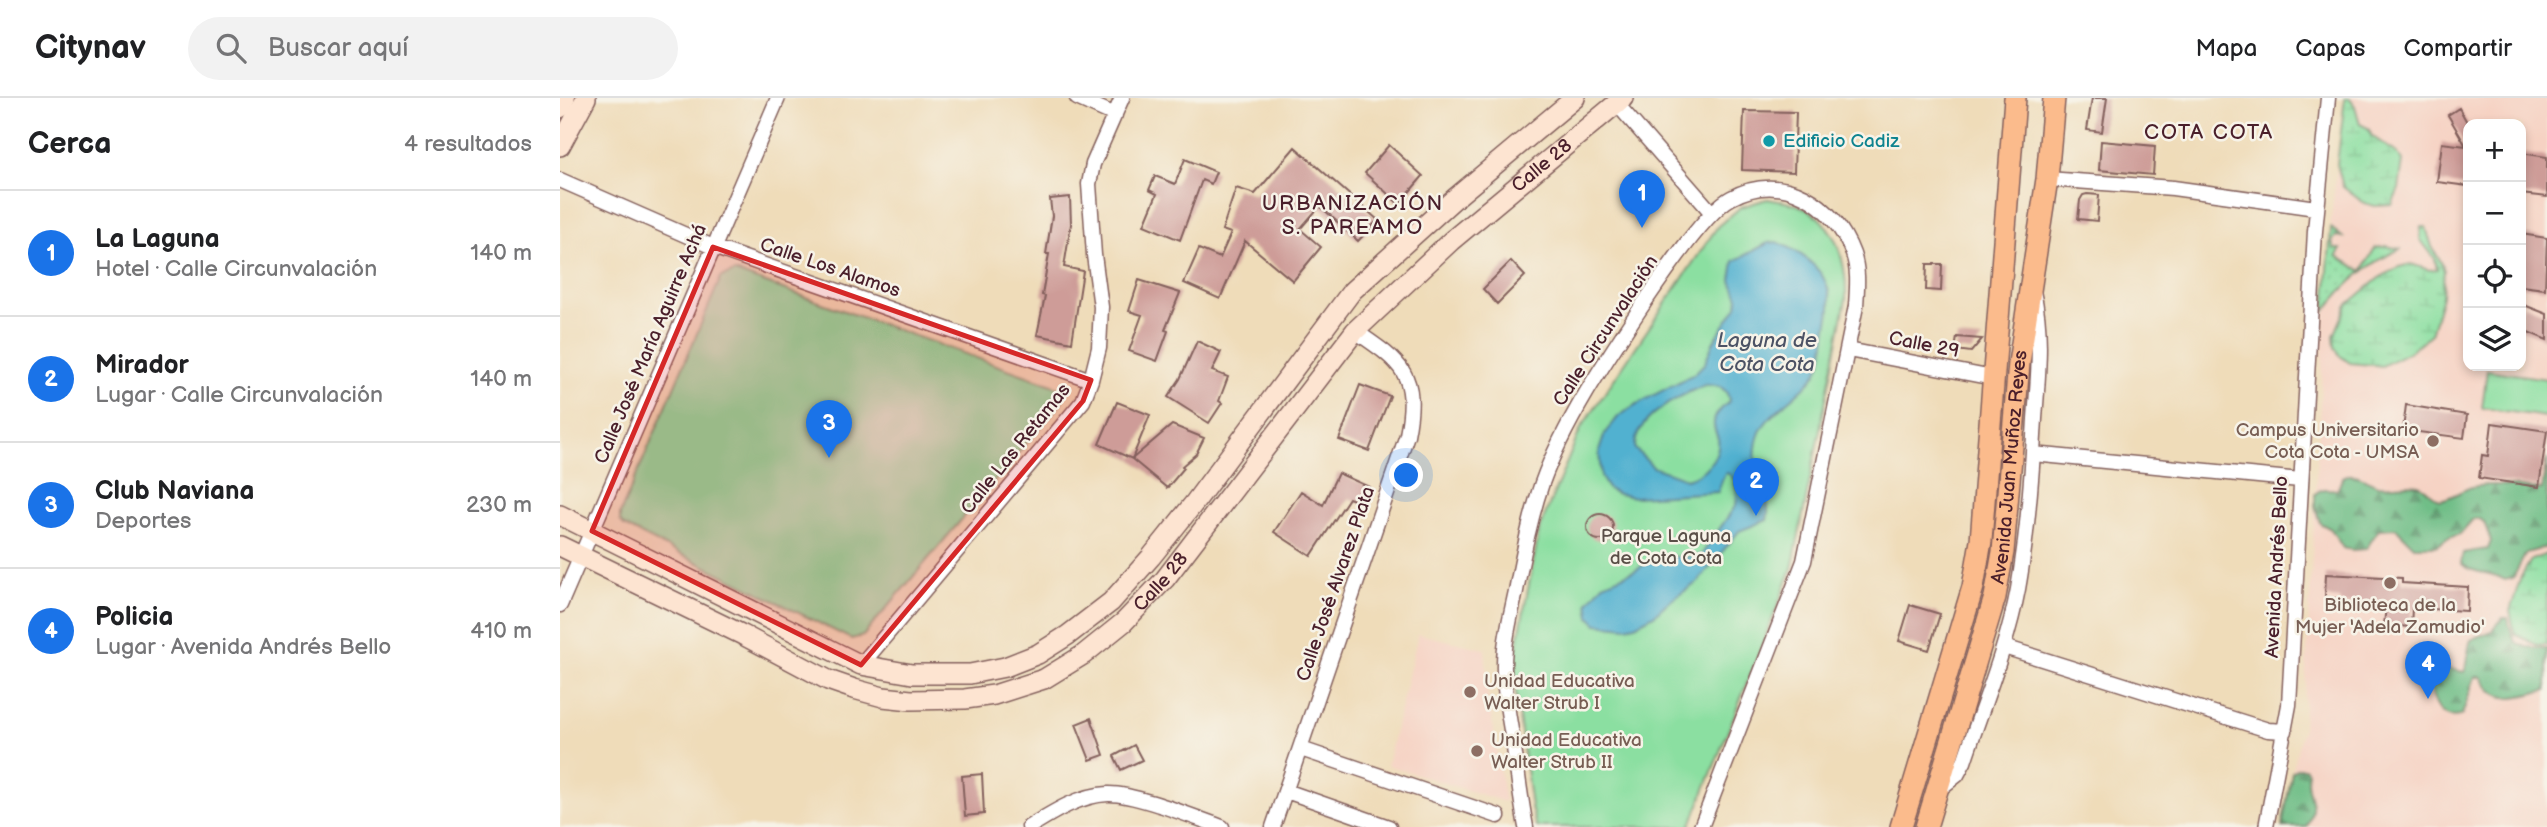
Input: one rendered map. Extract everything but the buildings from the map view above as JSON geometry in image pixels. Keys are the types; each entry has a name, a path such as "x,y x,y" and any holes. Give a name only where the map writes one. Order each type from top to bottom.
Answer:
{"main road":[{"path":"560,108 565,98"},
{"path":"560,146 586,98"},
{"name":"Calle 28","path":"560,515 861,665 912,674 970,674 1016,663 1038,654 1111,602 1151,557 1352,291 1454,199 1575,98"},
{"name":"Avenida Juan Muñoz Reyes","path":"1901,827 1973,587 1981,541 2015,98"},
{"name":"Avenida Juan Muñoz Reyes","path":"1926,827 1995,597 1999,575 2019,363 2048,179 2054,98"},
{"name":"Calle 28","path":"560,546 743,635 828,680 883,697 911,700 965,699 994,695 1044,679 1083,655 1133,614 1166,579 1355,331 1451,241 1620,101"},
{"path":"1333,314 1355,331"},
{"path":"1195,502 1214,517"},
{"path":"743,635 754,612"},
{"path":"1068,635 1083,655"},
{"path":"854,689 861,665"}],"street":[{"name":"Calle José María Aguirre Achá","path":"560,605 778,98"},
{"path":"1077,98 1115,115"},
{"name":"Calle Las Retamas","path":"861,665 1083,401 1098,348 1101,307 1089,184 1093,164 1122,98"},
{"name":"Avenida Andrés Bello","path":"2266,827 2289,705 2316,208 2328,98"},
{"path":"1620,101 1712,212"},
{"path":"2048,179 2173,188 2316,208"},
{"name":"Calle Los Alamos","path":"560,180 713,247 1091,380"},
{"name":"Calle Circunvalación","path":"1526,827 1506,698 1505,649 1527,537 1542,484 1573,416 1634,317 1712,212 1730,198 1749,191 1766,187 1785,188 1809,198 1837,222 1853,254 1856,268 1856,306 1804,561 1701,827"},
{"path":"1938,790 1961,771 2004,647 2018,589 2033,454 2041,341 2039,314 2032,286"},
{"name":"Calle José Alvarez Plata","path":"1273,827 1407,435 1412,410 1408,377 1391,356 1355,331"},
{"name":"Calle 29","path":"1849,350 1993,378"},
{"path":"2033,454 2300,480"},
{"path":"2004,647 2268,730 2285,732"},
{"path":"1301,749 1498,816"},
{"path":"1286,792 1390,827"},
{"path":"1029,827 1083,799 1110,794 1148,803 1222,827"}],"highlighted area":[{"path":"713,247 1091,380 1083,401 861,665 592,531"}],"shaded area":[{"name":"Campus Universitario Cota Cota - UMSA","path":"2345,98 2547,98 2547,827 2282,827 2303,727 2331,219"},
{"path":"1418,634 1485,649 1488,695 1505,802 1387,765"}],"green space":[{"path":"2345,98 2349,98 2355,106 2360,124 2368,128 2373,137 2397,153 2403,161 2399,189 2392,205 2375,206 2364,203 2343,187 2337,164"},
{"name":"Parque Laguna de Cota Cota","path":"1767,199 1800,206 1823,222 1842,258 1846,285 1846,299 1792,569 1690,827 1536,827 1516,695 1515,657 1540,527 1581,428 1718,226 1741,207"},
{"path":"2421,227 2426,227 2444,271 2442,296 2431,334 2409,352 2382,366 2350,363 2339,355 2334,336 2347,305 2379,278 2399,267 2411,264 2429,270 2437,269 2435,259 2420,239"},
{"path":"2331,228 2342,237 2336,236 2332,242 2334,249 2341,249 2337,256 2362,271 2375,248 2387,246 2400,249 2358,275 2325,311"},
{"path":"735,272 1058,387 1062,393 1062,401 863,636 851,639 624,526 620,521 620,514 721,277"},
{"path":"2487,371 2547,379 2547,417 2482,408"},
{"path":"2547,459 2547,547 2526,553 2513,578 2505,580 2470,569 2461,563 2463,553 2488,549 2491,541 2484,522 2478,518 2473,519 2460,534 2436,546 2414,546 2396,528 2379,529 2366,549 2352,550 2343,548 2331,529 2320,523 2315,506 2315,494 2325,489 2337,490 2343,477 2348,475 2379,485 2418,485 2440,500 2468,488 2489,485 2542,490"},
{"path":"2547,554 2547,644 2537,645 2515,634 2510,611 2521,577 2531,560"},
{"path":"2503,618 2507,618 2515,642 2526,647 2547,648 2547,690 2519,697 2502,696 2488,687 2482,677 2475,677 2462,715 2455,717 2443,714 2433,698 2431,684 2446,668 2464,672 2471,640 2492,631"},
{"path":"2305,768 2308,772 2311,814 2306,827 2282,827 2292,772"}],"water":[{"name":"Laguna de Cota Cota","path":"1777,242 1786,246 1813,264 1825,281 1830,306 1820,366 1810,382 1764,424 1756,445 1757,468 1768,508 1767,520 1739,531 1698,582 1654,615 1626,627 1597,624 1590,617 1588,602 1603,584 1647,563 1668,557 1697,557 1702,554 1736,505 1735,483 1727,473 1718,492 1635,497 1618,494 1608,489 1601,477 1599,451 1605,433 1618,417 1694,374 1705,363 1714,341 1737,306 1738,298 1731,280 1734,261 1768,243","holes":["1705,385 1718,386 1727,393 1729,401 1714,420 1718,446 1713,459 1704,470 1686,479 1653,467 1635,449 1636,438 1642,427 1660,409"]}],"place":[{"name":"Edificio Cadiz","path":"1769,141"},
{"name":"La Laguna","path":"1642,228"},
{"name":"Campus Universitario Cota Cota - UMSA","path":"2433,441"},
{"name":"Club Naviana","path":"829,458"},
{"name":"Mirador","path":"1756,516"},
{"name":"Biblioteca de la Mujer 'Adela Zamudio'","path":"2390,583"},
{"name":"Unidad Educativa Walter Strub I","path":"1470,692"},
{"name":"Policia","path":"2428,699"},
{"name":"Unidad Educativa Walter Strub II","path":"1477,751"}],"district":[{"name":"COTA COTA","path":"2209,132"},
{"name":"URBANIZACIÓN S. PAREAMO","path":"1353,215"}]}
